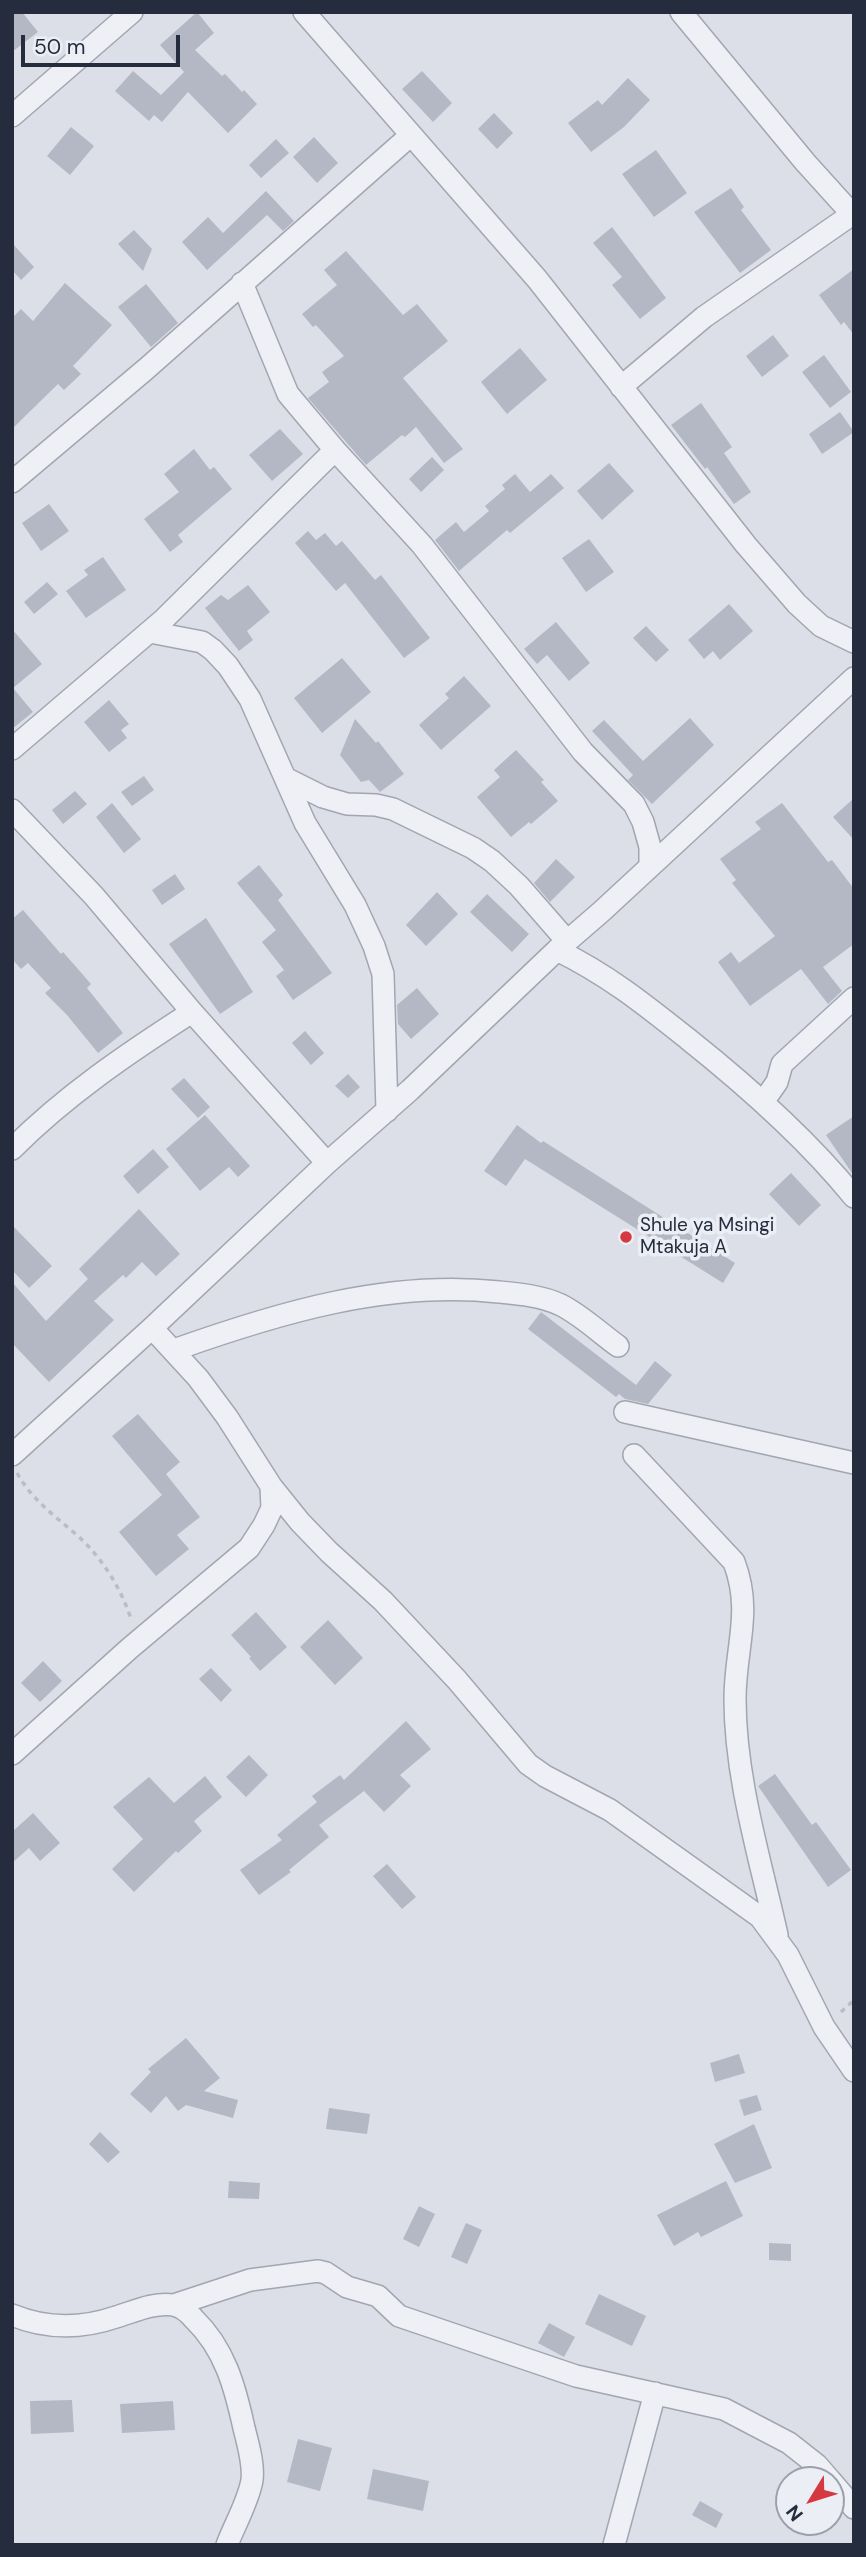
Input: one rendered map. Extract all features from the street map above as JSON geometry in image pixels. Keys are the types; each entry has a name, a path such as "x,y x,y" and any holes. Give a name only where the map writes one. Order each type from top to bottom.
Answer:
{"street":[{"path":"12,116 132,12"},
{"path":"304,12 579,329 621,387 746,545 797,604 821,626 854,642"},
{"path":"621,387 704,317 853,214 805,162 681,12"},
{"path":"12,482 411,135"},
{"path":"242,283 288,394 422,545 583,752 634,804 643,822 650,847 650,865"},
{"path":"12,749 150,632 335,450"},
{"path":"150,632 202,642 220,658 250,699 304,823 355,905 374,946 383,974 387,1111"},
{"path":"12,1455 854,678"},
{"path":"285,778 323,797 347,804 376,805 393,809 473,848 492,861 519,886 562,945 631,993 763,1102 854,1197"},
{"path":"12,810 94,895 192,1012 327,1163"},
{"path":"763,1102 777,1082 782,1064 854,998"},
{"path":"12,1149 65,1100 134,1049 192,1012"},
{"path":"174,1350 243,1325 329,1304 396,1291 471,1289 535,1296 563,1306 618,1346"},
{"path":"152,1328 174,1350 227,1417 271,1486 300,1522 401,1620 457,1680 528,1764 545,1776 610,1810 760,1917 778,1940 824,2027 854,2071"},
{"path":"625,1412 854,1463"},
{"path":"634,1455 733,1562 742,1584 744,1606 735,1698 740,1767 778,1940"},
{"path":"12,1754 130,1648 248,1548 272,1508 271,1486"},
{"path":"12,2315 30,2323 55,2327 111,2319 150,2306 174,2305 250,2280 318,2271 347,2287 378,2296 399,2316 576,2376 724,2409 789,2443 818,2466"},
{"path":"174,2305 187,2312 208,2333 220,2352 234,2386 247,2441 252,2482 227,2545"},
{"path":"614,2545 655,2393"}],"path":[{"path":"12,1465 24,1486 41,1506 96,1555 123,1595 131,1620 130,1648"}],"building":[{"path":"12,12 22,12 38,32 12,52"},
{"path":"197,12 214,33 195,50 257,104 228,133 188,92 162,122 154,115 149,121 115,91 133,71 161,95 184,72 160,45"},
{"path":"422,71 452,103 433,122 402,89"},
{"path":"628,78 650,100 624,127 591,152 568,123 598,100 602,105"},
{"path":"494,113 513,133 497,149 478,129"},
{"path":"71,127 94,146 70,175 47,156"},
{"path":"314,137 338,163 317,183 293,157"},
{"path":"276,139 289,153 261,178 249,165"},
{"path":"656,150 687,193 654,217 622,174"},
{"path":"731,188 744,207 741,210 771,250 740,273 694,212"},
{"path":"266,191 294,221 283,231 267,215 207,270 182,242 208,217 223,233"},
{"path":"612,227 666,298 640,319 612,285 622,277 593,243"},
{"path":"134,230 152,249 143,271 118,244"},
{"path":"12,243 34,267 21,280 12,270"},
{"path":"346,251 403,315 417,304 448,341 403,378 463,449 444,463 416,427 405,437 402,435 366,465 308,398 329,382 322,372 344,356 316,325 313,327 302,314 337,285 324,270"},
{"path":"854,269 854,335 844,322 841,325 819,295"},
{"path":"65,283 112,325 73,366 81,374 64,390 58,384 12,429 12,318 21,309 33,321"},
{"path":"146,284 178,323 151,347 118,307"},
{"path":"773,335 789,356 762,377 746,356"},
{"path":"520,348 547,380 507,414 481,382"},
{"path":"824,355 851,392 830,408 802,372"},
{"path":"701,403 732,447 724,453 751,492 734,504 671,425"},
{"path":"840,412 854,432 822,454 809,434"},
{"path":"280,429 303,454 272,481 249,455"},
{"path":"194,449 210,470 214,467 232,489 178,535 183,542 170,552 144,519 179,492 164,474"},
{"path":"432,457 444,470 421,492 409,479"},
{"path":"609,463 634,491 602,520 577,491"},
{"path":"515,474 530,492 551,474 564,488 510,533 507,530 459,571 435,540 456,522 464,532 489,511 485,506 505,489 502,485"},
{"path":"49,504 69,531 41,551 22,523"},
{"path":"308,531 316,540 325,533 336,546 342,541 375,580 381,575 430,638 404,658 345,583 336,591 295,543"},
{"path":"589,539 614,572 586,592 562,558"},
{"path":"103,557 126,590 86,618 66,591 88,575 84,570"},
{"path":"47,582 58,594 34,614 24,602"},
{"path":"248,585 270,612 247,631 253,640 239,651 205,608 221,595 228,600"},
{"path":"729,604 753,631 720,660 713,651 704,659 688,640"},
{"path":"556,622 590,663 569,681 547,655 537,664 524,649"},
{"path":"646,626 669,650 656,662 633,638"},
{"path":"12,629 42,664 13,688 33,712 12,729"},
{"path":"342,658 371,692 322,733 294,698"},
{"path":"464,676 491,706 441,750 419,725 449,698 445,694"},
{"path":"109,700 129,724 121,730 127,738 109,752 84,722"},
{"path":"690,718 714,745 652,804 628,780 633,775 592,731 604,720 643,761"},
{"path":"355,719 376,743 378,741 404,774 380,792 369,780 361,782 340,755"},
{"path":"516,750 544,780 541,782 558,801 511,837 477,797 500,777 494,770"},
{"path":"144,776 154,790 132,806 121,792"},
{"path":"75,791 87,804 63,824 52,810"},
{"path":"854,798 854,840 833,817"},
{"path":"112,803 141,839 124,853 96,817"},
{"path":"782,803 828,862 832,860 854,889 854,944 823,967 842,991 828,1004 801,969 750,1006 718,962 731,952 739,963 775,936 732,883 736,880 720,859 761,829 755,822"},
{"path":"556,859 575,877 550,902 534,883"},
{"path":"259,865 283,895 278,900 332,973 293,1000 276,976 284,970 262,942 276,930 237,883"},
{"path":"175,874 185,889 162,905 152,890"},
{"path":"437,892 458,914 426,946 406,925"},
{"path":"487,894 529,934 512,952 470,912"},
{"path":"23,910 91,984 87,988 123,1033 98,1053 45,993 51,988 28,963 21,969 12,959 12,919"},
{"path":"206,918 253,992 220,1014 169,944"},
{"path":"417,988 439,1014 411,1039 398,1024 397,1005"},
{"path":"305,1031 324,1053 311,1065 292,1043"},
{"path":"348,1074 360,1087 348,1098 335,1086"},
{"path":"184,1078 210,1107 198,1118 171,1089"},
{"path":"205,1115 250,1166 238,1177 229,1167 200,1191 166,1149"},
{"path":"854,1116 854,1176 826,1135"},
{"path":"517,1125 541,1143 543,1141 735,1263 723,1283 525,1159 506,1186 484,1171"},
{"path":"153,1149 169,1167 138,1194 123,1176"},
{"path":"791,1173 821,1205 799,1226 769,1194"},
{"path":"139,1209 180,1254 156,1276 142,1262 126,1278 123,1275 94,1301 114,1320 49,1382 12,1343 12,1282 46,1321 88,1279 79,1269"},
{"path":"12,1225 52,1266 29,1288 12,1270"},
{"path":"541,1312 636,1385 655,1361 672,1375 648,1404 625,1399 619,1394 616,1397 528,1329"},
{"path":"138,1414 180,1462 166,1474 200,1517 177,1535 189,1549 156,1576 119,1532 162,1495 112,1436"},
{"path":"256,1612 287,1647 260,1671 231,1635"},
{"path":"328,1620 363,1658 335,1685 300,1647"},
{"path":"43,1661 62,1681 40,1702 21,1683"},
{"path":"211,1668 232,1690 221,1702 199,1679"},
{"path":"406,1721 431,1749 400,1775 411,1786 384,1812 364,1791 319,1825 329,1837 289,1870 291,1872 259,1895 240,1870 282,1840 277,1835 317,1802 312,1796 340,1775 344,1780"},
{"path":"249,1755 268,1775 246,1797 226,1777"},
{"path":"775,1774 812,1825 816,1822 851,1870 828,1887 758,1786"},
{"path":"205,1776 222,1797 194,1821 202,1831 178,1853 176,1851 134,1892 112,1869 143,1839 113,1807 149,1777 174,1803"},
{"path":"33,1813 60,1843 40,1861 29,1848 12,1863 12,1832"},
{"path":"387,1864 416,1897 402,1909 373,1876"},
{"path":"186,2038 220,2078 204,2091 238,2100 233,2118 186,2105 178,2111 166,2096 151,2113 130,2094 151,2072 148,2069"},
{"path":"739,2054 745,2073 715,2082 710,2063"},
{"path":"757,2095 762,2110 744,2116 739,2100"},
{"path":"329,2108 370,2114 367,2134 326,2129"},
{"path":"754,2124 772,2168 735,2183 714,2144"},
{"path":"100,2132 120,2152 108,2163 89,2144"},
{"path":"229,2181 260,2183 259,2199 228,2198"},
{"path":"726,2181 743,2216 701,2237 698,2232 674,2246 657,2215"},
{"path":"419,2206 435,2214 419,2247 403,2239"},
{"path":"466,2223 482,2230 467,2264 451,2257"},
{"path":"769,2243 791,2244 791,2261 769,2260"},
{"path":"599,2294 646,2316 632,2346 585,2324"},
{"path":"549,2323 575,2337 564,2357 538,2343"},
{"path":"72,2400 74,2432 31,2434 30,2401"},
{"path":"173,2401 175,2430 122,2433 120,2404"},
{"path":"298,2439 332,2448 320,2491 287,2482"},
{"path":"373,2469 429,2481 423,2511 367,2499"},
{"path":"700,2501 723,2514 716,2528 692,2515"}],"place":[{"name":"Shule ya Msingi Mtakuja A","path":"626,1237"}]}
